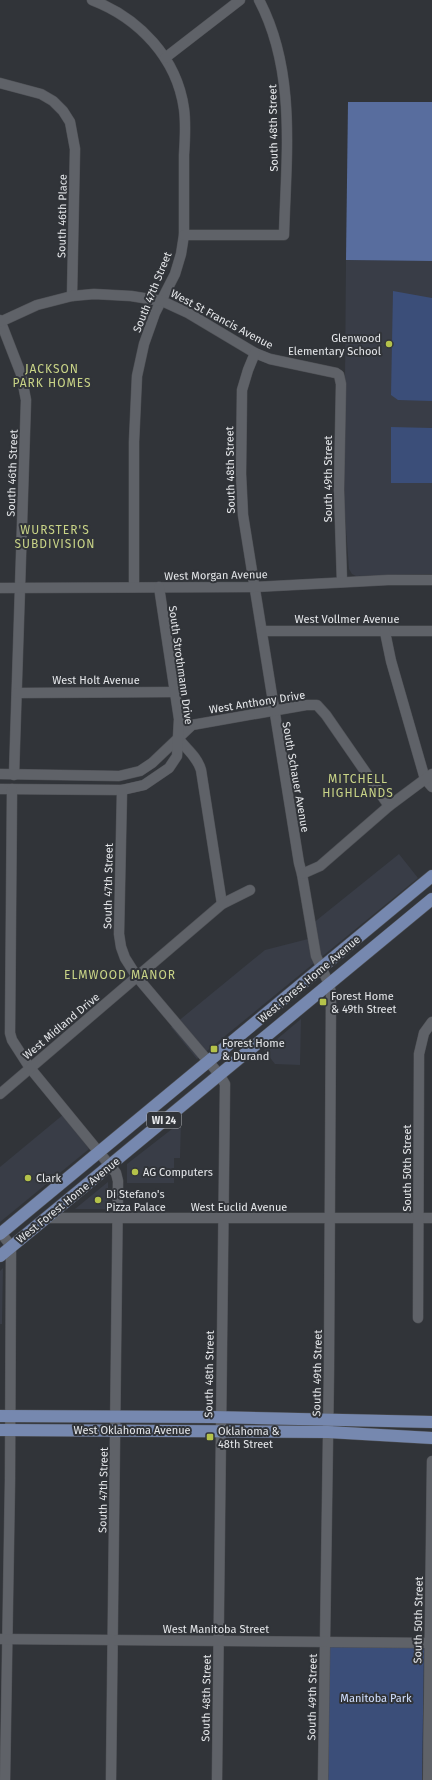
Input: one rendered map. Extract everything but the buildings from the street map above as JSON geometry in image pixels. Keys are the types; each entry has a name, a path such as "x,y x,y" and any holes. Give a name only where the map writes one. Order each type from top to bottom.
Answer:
{"main road":[{"name":"West Forest Home Avenue","path":"1,1234 104,1159 214,1068 321,969 432,876"},
{"name":"West Forest Home Avenue","path":"0,1256 46,1218 104,1159 214,1068 329,984 432,899"},
{"name":"West Oklahoma Avenue","path":"5,1416 221,1417 328,1426 432,1438"},
{"name":"West Oklahoma Avenue","path":"5,1430 220,1431 432,1422"}],"street":[{"name":"South 47th Street","path":"92,0 136,24 153,42 165,58 175,78 184,110 184,235 181,254 175,274 155,313 144,344 137,376 134,442 134,587"},
{"path":"165,58 240,0"},
{"name":"South 48th Street","path":"184,235 284,235 287,123 285,87 277,47 264,9 259,0"},
{"name":"South 46th Place","path":"0,83 41,94 53,100 70,122 74,137 75,149 72,296"},
{"name":"West St Francis Avenue","path":"0,321 37,305 72,296 114,294 162,301 188,313 255,353 288,364 330,371 339,376"},
{"name":"South 46th Street","path":"0,321 21,374 26,400 14,774"},
{"name":"South 48th Street","path":"255,353 242,390 241,474 244,526 255,587"},
{"name":"South 49th Street","path":"339,376 339,490 342,582"},
{"name":"West Morgan Avenue","path":"0,588 255,587 342,582 432,580"},
{"name":"South Strothmann Drive","path":"159,587 179,719 178,738 199,762 222,904"},
{"name":"South Schauer Avenue","path":"255,587 273,711 299,863 316,956 321,969"},
{"name":"West Vollmer Avenue","path":"262,631 432,631"},
{"path":"385,632 391,661 432,787"},
{"name":"West Holt Avenue","path":"17,693 175,692"},
{"name":"West Anthony Drive","path":"0,774 119,776 130,774 152,763 192,725 306,705 316,706 326,715 389,806"},
{"path":"0,789 122,790 144,785 168,768 177,756 178,738"},
{"path":"302,874 320,866 389,806 429,776"},
{"path":"12,789 5,1006 12,1040 30,1068"},
{"name":"South 47th Street","path":"122,790 120,940 125,958 137,977 214,1068"},
{"name":"West Midland Drive","path":"0,1094 222,904 250,890"},
{"name":"South 49th Street","path":"321,969 329,984 331,993 328,1426 322,1780"},
{"name":"South 50th Street","path":"418,1318 419,1054 424,1033 432,1022"},
{"name":"South 47th Street","path":"30,1068 116,1172 118,1181 110,1780"},
{"name":"South 48th Street","path":"214,1068 225,1084 217,1780"},
{"name":"West Euclid Avenue","path":"46,1218 432,1218"},
{"path":"1,1234 11,1246 5,1416 3,1639 5,1780"},
{"name":"South 50th Street","path":"428,1780 431,1643 432,1461"},
{"name":"West Manitoba Street","path":"3,1639 431,1643"}],"shaded area":[{"path":"348,102 432,102 432,261 346,260"},
{"name":"Glenwood Elementary School","path":"346,260 432,261 432,574 356,576 352,574 349,569 344,502"},
{"path":"399,854 418,878 197,1059 171,1027 265,950 308,939 307,928"},
{"path":"301,1019 300,1065 275,1064 264,1050"},
{"path":"64,1114 89,1149 0,1222 0,1167"},
{"path":"181,1122 180,1158 174,1158 174,1183 127,1183 127,1164"},
{"path":"108,1182 108,1209 75,1209"},
{"path":"3,1268 2,1324 0,1324 0,1271"}],"green space":[{"path":"393,291 432,298 432,401 398,400 391,395"},
{"path":"391,427 432,428 432,483 391,483"},
{"name":"Manitoba Park","path":"329,1647 424,1647 422,1780 328,1780"}],"place":[{"name":"Glenwood Elementary School","path":"389,344"},
{"name":"Forest Home & 49th Street","path":"323,1002"},
{"name":"Forest Home & Durand","path":"214,1049"},
{"name":"AG Computers","path":"135,1172"},
{"name":"Clark","path":"28,1178"},
{"name":"Di Stefano's Pizza Palace","path":"98,1200"},
{"name":"Oklahoma & 48th Street","path":"210,1437"}],"district":[{"name":"JACKSON PARK HOMES","path":"52,376"},
{"name":"WURSTER'S SUBDIVISION","path":"55,537"},
{"name":"MITCHELL HIGHLANDS","path":"358,786"},
{"name":"ELMWOOD MANOR","path":"120,975"}]}
